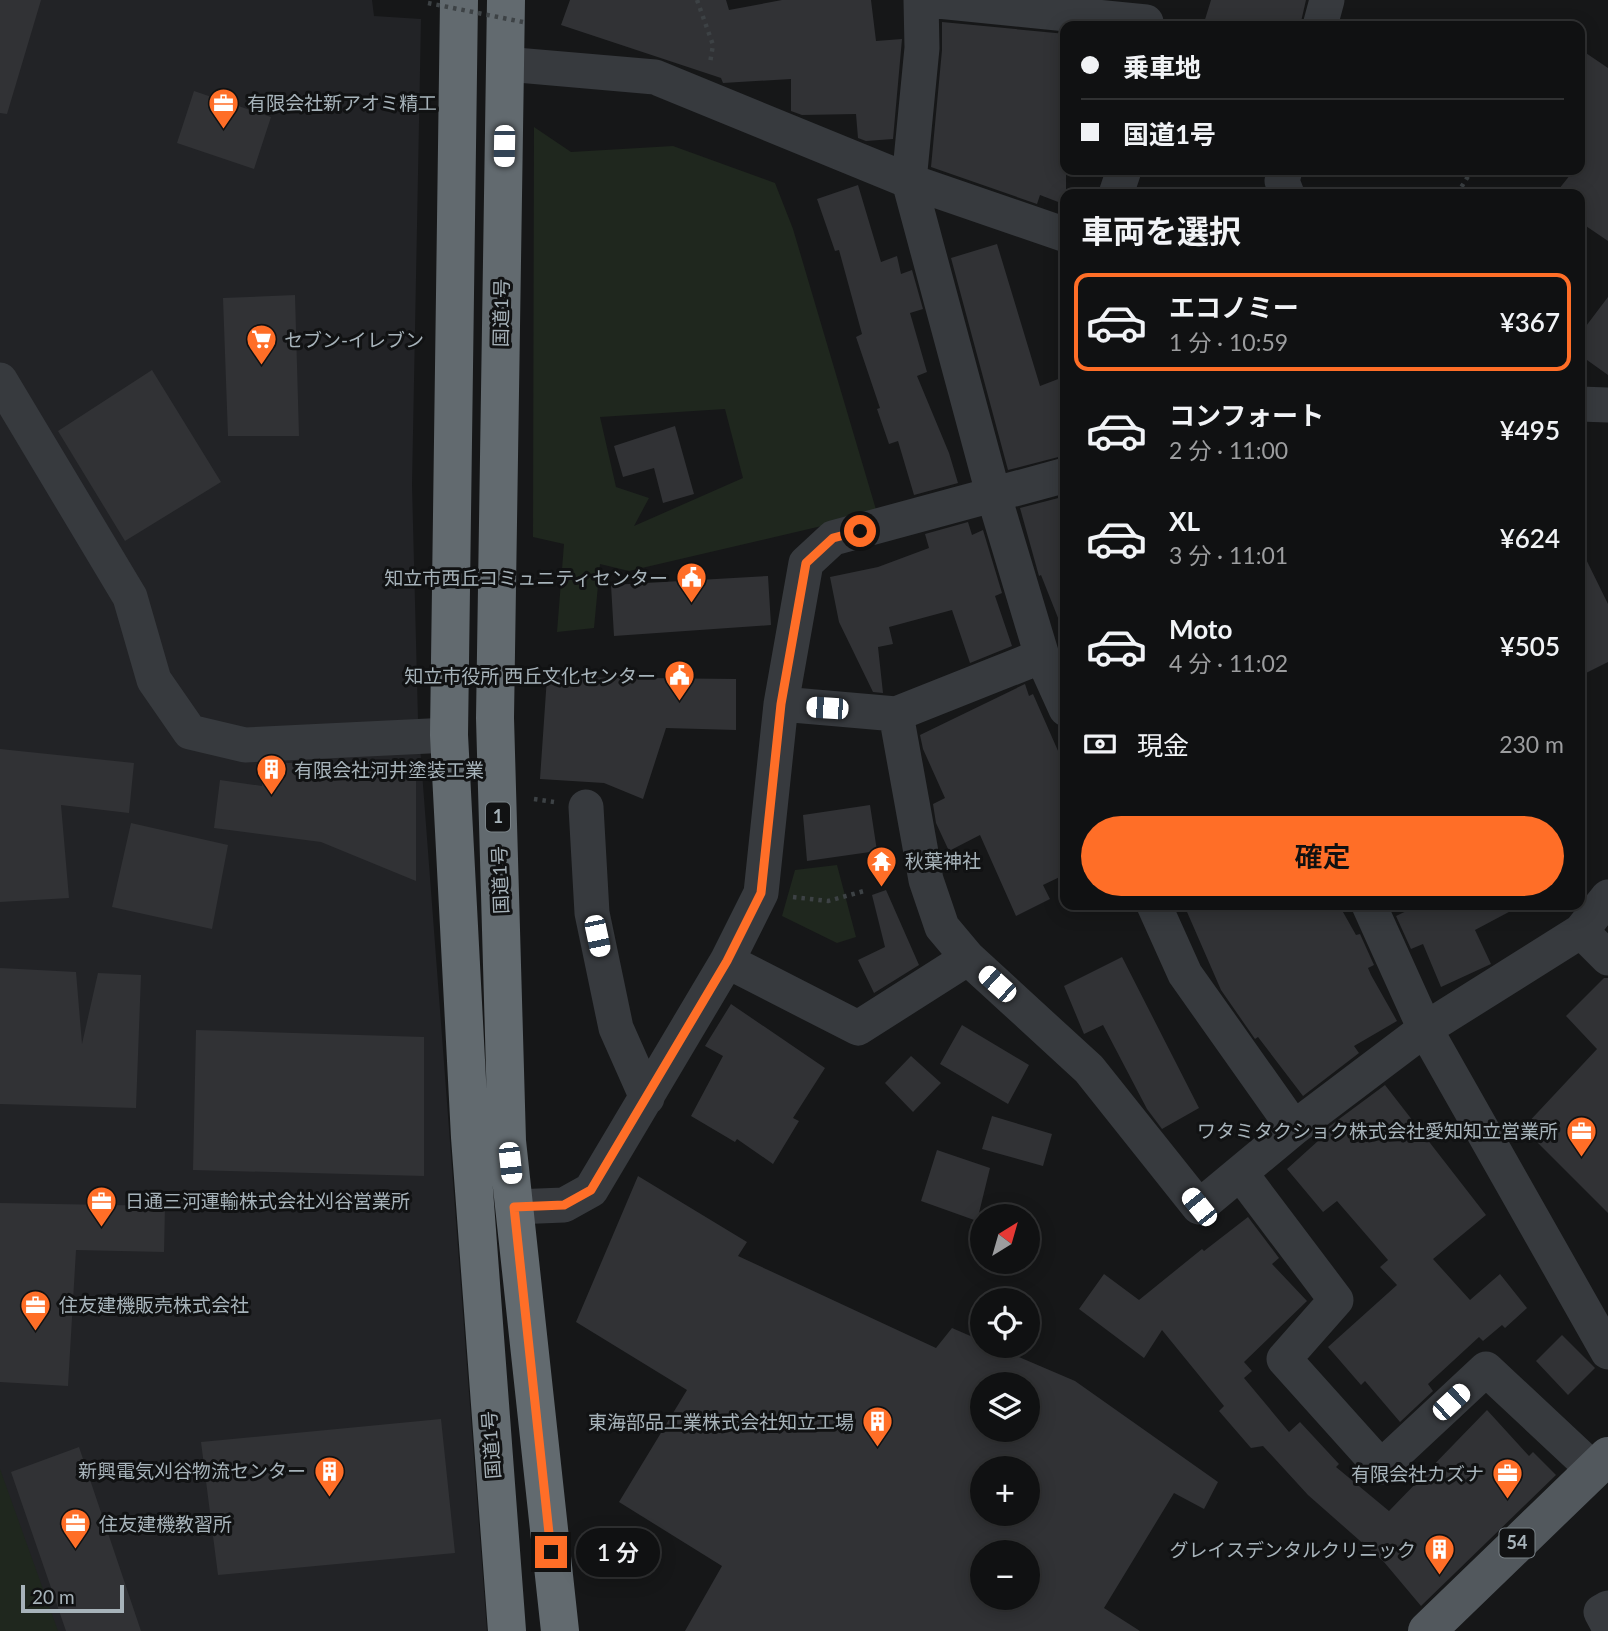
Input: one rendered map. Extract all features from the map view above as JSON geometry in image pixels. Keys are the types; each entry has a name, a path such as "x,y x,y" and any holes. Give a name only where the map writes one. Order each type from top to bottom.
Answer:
{"highway":[{"name":"国道1号","path":"444,1 449,735 470,1137 506,1631"},
{"name":"国道1号","path":"515,11 505,64 495,718 497,794 507,1141 560,1631"}],"main road":[{"name":"54","path":"1427,1631 1601,1463"}],"street":[{"path":"921,0 922,48 909,181 993,493 1042,656 1060,696"},
{"path":"928,0 1136,21"},
{"path":"1321,21 1327,0"},
{"path":"505,64 655,76 909,181 1060,233"},
{"path":"0,380 130,597 154,680 190,732 245,745 449,735"},
{"path":"1585,404 1608,405"},
{"path":"514,1207 564,1205 591,1190 727,961 761,893 781,704 806,563 833,538 1060,476"},
{"path":"781,704 895,713 1042,656"},
{"path":"895,713 926,880 942,928 968,958 1089,1069 1199,1207 1294,1128 1425,1029 1581,931 1608,897"},
{"path":"586,807 592,913 617,1028 647,1098"},
{"path":"1156,910 1185,974 1294,1128"},
{"path":"1371,910 1425,1029 1608,1352"},
{"path":"1581,931 1608,958"},
{"path":"727,961 858,1028 968,958"},
{"path":"1241,1174 1336,1300 1283,1359 1381,1466 1486,1369 1601,1463"},
{"path":"1608,1608 1601,1612 1608,1625"}],"path":[{"path":"697,0 713,45 704,95"},
{"path":"444,1 515,11"},
{"path":"497,794 586,807"},
{"path":"761,893 828,901 864,891"}],"shaded area":[{"path":"0,0 372,0 374,16 421,19 412,485 418,719 487,1631 0,1631"},
{"path":"534,127 571,152 673,146 775,183 793,229 877,513 629,571 600,564 594,628 557,632 564,544 533,537","holes":["725,409 743,478 634,526 649,498 616,487 600,417"]},
{"path":"837,865 856,937 837,943 782,916 795,870"},
{"path":"0,1469 58,1631 0,1631"}],"building":[{"path":"0,0 41,0 7,114 0,113"},
{"path":"570,0 726,0 729,10 782,0 871,0 876,41 902,39 893,139 866,141 858,138 856,114 802,115 791,111 791,79 723,83 721,78 561,25"},
{"path":"1211,0 1306,0 1301,21 1205,21"},
{"path":"942,22 1060,33 1060,175 1066,175 1066,189 1060,189 1060,203 1040,195 1037,204 931,167 942,50"},
{"path":"1585,52 1608,68 1608,241 1585,225 1585,189 1559,189 1570,175 1585,175"},
{"name":"有限会社新アオミ精工","path":"194,91 271,117 254,169 177,143"},
{"path":"858,185 881,262 897,256 901,274 912,270 923,309 910,313 927,372 917,376 949,453 958,483 914,495 898,441 889,444 877,409 880,408 856,337 862,334 839,250 835,251 817,199"},
{"path":"997,244 1040,386 1060,378 1060,457 1008,470 951,258"},
{"name":"セブン-イレブン","path":"295,295 299,436 228,436 223,298"},
{"path":"1608,297 1608,375 1585,359 1585,327"},
{"path":"152,370 221,482 125,541 58,431"},
{"path":"675,426 694,494 663,503 654,468 623,477 614,446"},
{"path":"1060,498 1060,623 1041,575 1039,576 1020,508"},
{"path":"968,522 972,535 983,530 1002,593 995,596 1012,646 970,663 952,610 889,627 893,644 878,647 883,693 873,692 839,622 830,577 878,567 929,548 925,534"},
{"path":"1585,557 1608,604 1608,662 1585,674"},
{"name":"知立市西丘コミュニティセンター","path":"768,576 771,625 614,636 611,585"},
{"path":"547,677 736,679 736,730 666,728 643,799 604,783 540,779"},
{"path":"1025,684 1029,696 1033,694 1060,755 1060,877 1043,885 1050,899 1016,916 980,835 949,851 936,823 933,804 945,798 923,749 920,735"},
{"path":"0,749 134,763 129,813 61,805 69,898 0,902"},
{"path":"312,762 416,765 416,881 321,842 214,828 220,780 262,786 265,764"},
{"path":"870,805 877,851 807,861 803,815"},
{"path":"131,823 228,845 212,929 112,907"},
{"path":"886,890 919,965 874,993 858,960 885,947 872,895"},
{"path":"1186,910 1342,910 1356,935 1360,934 1374,965 1368,968 1397,1021 1354,1046 1359,1053 1303,1096 1258,1037 1255,1039 1221,990"},
{"path":"1409,910 1513,910 1475,930 1491,964 1441,987 1423,944 1411,949 1396,916"},
{"path":"1122,957 1199,1108 1162,1129 1147,1109 1103,1025 1084,1034 1064,986"},
{"path":"0,968 76,972 82,1044 98,973 141,975 136,1108 0,1104"},
{"name":"ワタミタクショク株式会社愛知知立営業所","path":"1604,978 1608,978 1608,1213 1523,1128 1597,1049 1566,1016"},
{"path":"731,1004 825,1068 793,1118 799,1121 773,1164 737,1139 735,1142 691,1116 723,1056 705,1046"},
{"path":"962,1025 1029,1065 1008,1104 940,1064"},
{"path":"196,1030 424,1037 424,1176 193,1170"},
{"path":"911,1056 941,1083 913,1112 885,1083"},
{"path":"1385,1085 1486,1215 1433,1259 1470,1300 1500,1274 1527,1308 1505,1328 1502,1325 1483,1341 1479,1337 1428,1384 1433,1391 1400,1422 1365,1381 1361,1385 1328,1347 1397,1285 1380,1267 1388,1260 1337,1201 1323,1212 1287,1169 1329,1131 1327,1128"},
{"path":"992,1116 1052,1134 1043,1166 982,1149"},
{"path":"937,1150 990,1168 981,1204 970,1204 970,1218 921,1201"},
{"name":"東海部品工業株式会社知立工場","path":"638,1176 747,1242 738,1256 936,1348 952,1328 970,1336 970,1358 1021,1358 1075,1381 1218,1482 1204,1509 1174,1493 1104,1608 1140,1631 685,1631 722,1566 619,1502 687,1390 576,1322"},
{"path":"0,1203 165,1206 164,1252 76,1250 68,1386 0,1382"},
{"path":"1248,1217 1279,1258 1272,1264 1307,1301 1244,1362 1252,1371 1244,1378 1289,1432 1300,1422 1339,1464 1336,1467 1389,1511 1487,1410 1529,1456 1533,1452 1556,1475 1421,1606 1384,1562 1308,1495 1263,1446 1251,1448 1219,1411 1224,1406 1162,1330 1144,1358 1079,1309 1104,1274 1139,1300 1202,1249 1204,1251"},
{"path":"1562,1335 1595,1368 1568,1395 1536,1361"},
{"name":"新興電気刈谷物流センター","path":"441,1419 455,1553 218,1575 201,1442"},
{"name":"住友建機教習所","path":"79,1447 141,1631 66,1631 11,1472"}],"place":[{"name":"有限会社新アオミ精工","path":"224,130"},
{"name":"セブン-イレブン","path":"261,367"},
{"name":"知立市西丘コミュニティセンター","path":"691,605"},
{"name":"知立市役所 西丘文化センター","path":"679,703"},
{"name":"有限会社河井塗装工業","path":"271,797"},
{"name":"秋葉神社","path":"882,888"},
{"name":"ワタミタクショク株式会社愛知知立営業所","path":"1581,1158"},
{"name":"日通三河運輸株式会社刈谷営業所","path":"102,1228"},
{"name":"住友建機販売株式会社","path":"36,1332"},
{"name":"東海部品工業株式会社知立工場","path":"877,1449"},
{"name":"新興電気刈谷物流センター","path":"329,1498"},
{"name":"有限会社カズナ","path":"1507,1501"},
{"name":"住友建機教習所","path":"76,1551"},
{"name":"グレイスデンタルクリニック","path":"1439,1577"}],"route":[{"path":"551,1552 514,1207 564,1205 591,1190 727,961 761,893 781,704 806,563 833,538 860,531"}]}
